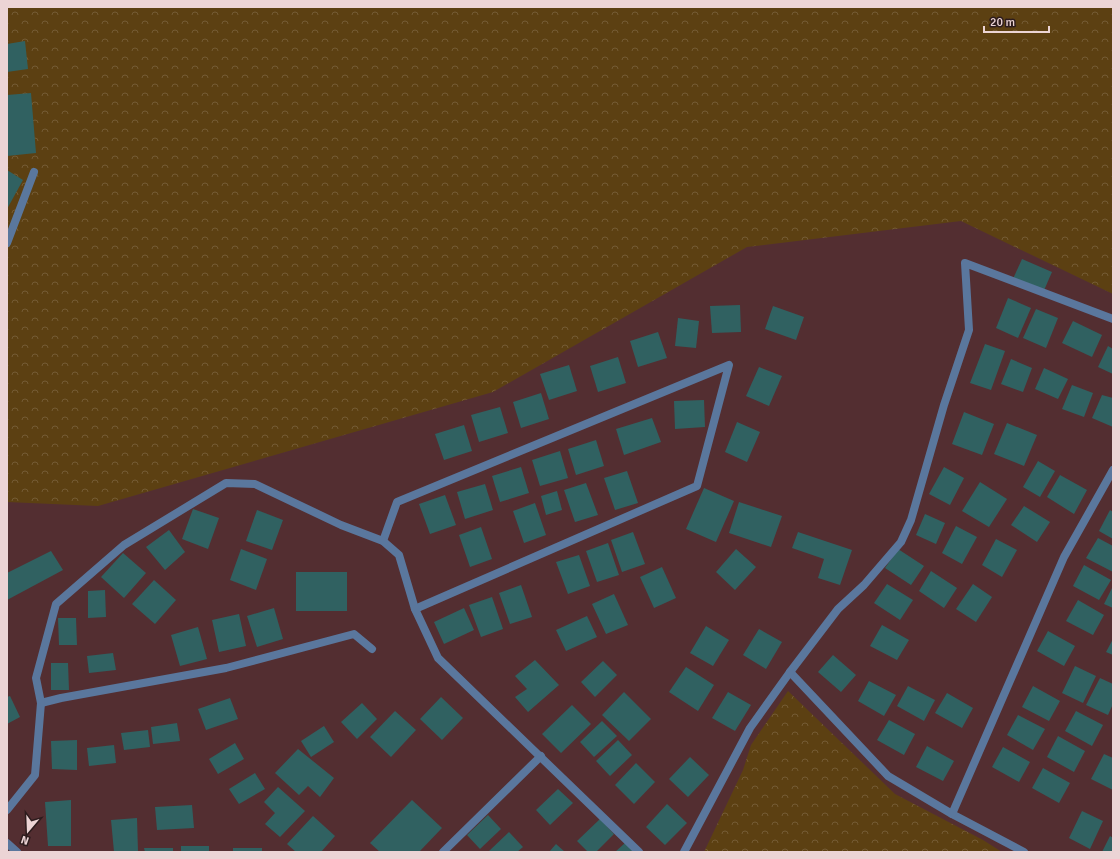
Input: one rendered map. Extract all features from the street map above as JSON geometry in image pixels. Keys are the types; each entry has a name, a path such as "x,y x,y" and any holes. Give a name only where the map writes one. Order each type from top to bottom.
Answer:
{"street":[{"path":"7,243 34,172"},
{"path":"684,852 750,728 838,609 864,586 901,542 912,520 944,405 969,330 965,263 1113,319"},
{"path":"383,541 397,502 728,365 697,486 415,609"},
{"path":"952,814 1064,557 1113,470"},
{"path":"7,810 35,775 41,703 36,678 56,604 124,545 226,483 254,484 341,525 383,541 399,554 415,609 438,658 541,756 638,852"},
{"path":"41,703 226,668 354,634 372,649"},
{"path":"790,672 888,776 952,814 1024,852"},
{"path":"443,852 541,756"},
{"path":"7,843 17,852"}],"green space":[{"path":"7,7 1113,7 1113,294 961,221 747,247 493,392 98,506 7,502"},
{"path":"788,691 895,794 983,840 1002,852 704,852 743,770 751,745"}],"building":[{"path":"25,41 28,69 7,72 7,44"},
{"path":"31,93 36,153 7,156 7,95"},
{"path":"7,170 23,180 7,209"},
{"path":"1022,259 1052,272 1042,295 1012,281"},
{"path":"1008,298 1031,308 1018,338 996,328"},
{"path":"740,305 741,332 712,333 710,306"},
{"path":"773,306 804,317 796,340 765,329"},
{"path":"1036,309 1058,318 1046,348 1023,338"},
{"path":"678,318 699,321 696,348 675,346"},
{"path":"1073,321 1102,335 1092,357 1062,343"},
{"path":"658,332 667,358 638,367 630,341"},
{"path":"985,344 1005,351 991,390 970,383"},
{"path":"1108,346 1113,349 1113,374 1098,367"},
{"path":"618,357 626,383 598,392 590,366"},
{"path":"1011,359 1032,368 1023,392 1001,384"},
{"path":"569,365 577,391 549,400 540,374"},
{"path":"759,367 782,376 769,406 746,396"},
{"path":"1044,368 1068,379 1058,399 1035,389"},
{"path":"1072,385 1093,393 1084,417 1062,409"},
{"path":"541,393 549,419 521,428 513,402"},
{"path":"1102,395 1113,398 1113,427 1092,418"},
{"path":"704,400 705,427 675,429 674,401"},
{"path":"500,407 508,433 479,442 471,415"},
{"path":"964,412 994,424 982,455 952,444"},
{"path":"652,418 661,442 624,455 616,429"},
{"path":"737,422 760,432 747,462 725,452"},
{"path":"1007,423 1037,435 1024,466 994,454"},
{"path":"464,425 472,451 444,460 435,434"},
{"path":"596,440 604,466 576,475 568,449"},
{"path":"560,451 568,478 540,486 532,460"},
{"path":"1038,461 1055,471 1040,497 1023,487"},
{"path":"521,467 529,493 500,502 492,476"},
{"path":"944,467 964,478 950,505 929,494"},
{"path":"627,471 638,503 615,510 604,478"},
{"path":"1060,475 1087,490 1074,514 1047,497"},
{"path":"980,482 1007,499 989,527 962,511"},
{"path":"586,483 598,515 575,522 564,490"},
{"path":"485,484 493,510 465,519 457,492"},
{"path":"704,488 734,501 716,542 686,529"},
{"path":"557,491 562,510 546,515 541,496"},
{"path":"445,495 456,525 430,534 419,504"},
{"path":"739,502 782,516 771,547 729,533"},
{"path":"535,503 546,535 524,543 513,511"},
{"path":"1024,506 1050,522 1037,542 1011,525"},
{"path":"193,509 219,518 208,549 182,539"},
{"path":"257,510 283,520 272,550 246,541"},
{"path":"1110,510 1113,512 1113,539 1099,531"},
{"path":"925,514 945,523 936,544 916,535"},
{"path":"956,526 977,537 962,564 942,553"},
{"path":"481,527 492,559 470,567 459,535"},
{"path":"169,530 185,552 165,570 146,547"},
{"path":"633,532 645,564 622,572 611,540"},
{"path":"798,532 852,550 840,585 818,578 824,559 792,548"},
{"path":"1098,538 1113,546 1113,572 1086,558"},
{"path":"996,539 1017,550 1002,577 982,565"},
{"path":"608,543 619,575 597,582 586,551"},
{"path":"241,549 267,559 256,590 230,580"},
{"path":"736,549 756,567 735,590 716,572"},
{"path":"898,549 924,566 911,585 885,568"},
{"path":"51,551 63,570 7,600 7,573"},
{"path":"123,553 146,573 124,598 101,577"},
{"path":"579,555 590,586 568,594 556,562"},
{"path":"1084,565 1111,580 1099,600 1073,586"},
{"path":"662,567 676,598 654,608 640,577"},
{"path":"931,571 957,588 944,608 919,591"},
{"path":"296,572 347,572 347,611 296,611"},
{"path":"154,580 176,600 155,624 132,604"},
{"path":"887,584 913,600 900,620 874,603"},
{"path":"973,584 992,597 976,622 956,609"},
{"path":"521,585 532,617 510,624 499,593"},
{"path":"1113,586 1113,608 1104,604"},
{"path":"105,590 106,617 88,618 88,591"},
{"path":"614,594 628,625 606,634 592,604"},
{"path":"492,597 503,629 481,637 469,605"},
{"path":"1078,600 1104,615 1093,635 1066,621"},
{"path":"274,608 283,639 257,647 247,616"},
{"path":"464,608 474,630 444,644 434,622"},
{"path":"239,614 246,646 219,652 212,620"},
{"path":"587,616 597,637 566,651 556,630"},
{"path":"58,618 76,618 77,645 59,645"},
{"path":"882,625 909,640 897,660 870,646"},
{"path":"706,626 729,640 713,666 690,653"},
{"path":"198,627 207,659 180,666 171,635"},
{"path":"759,629 782,642 766,669 743,655"},
{"path":"1048,631 1075,646 1064,666 1037,651"},
{"path":"1113,639 1113,655 1106,652"},
{"path":"113,653 116,670 89,673 87,656"},
{"path":"833,655 856,675 841,692 818,672"},
{"path":"535,660 559,685 528,712 515,697 527,689 515,676"},
{"path":"603,661 617,675 595,697 581,682"},
{"path":"51,663 68,663 69,690 51,690"},
{"path":"1075,666 1096,676 1083,703 1062,693"},
{"path":"686,667 714,685 698,711 669,692"},
{"path":"1100,678 1113,684 1113,704 1108,715 1086,705"},
{"path":"869,681 896,695 884,716 858,701"},
{"path":"908,686 935,700 924,721 897,706"},
{"path":"1033,686 1060,701 1049,721 1022,707"},
{"path":"624,692 651,719 629,741 602,715"},
{"path":"728,692 751,705 735,731 712,718"},
{"path":"947,693 973,708 962,728 935,713"},
{"path":"10,696 20,717 7,724 7,697"},
{"path":"441,697 463,718 442,740 420,719"},
{"path":"230,698 238,719 206,730 198,709"},
{"path":"362,703 377,719 357,739 341,722"},
{"path":"572,705 591,724 561,753 542,734"},
{"path":"395,711 416,730 391,757 370,737"},
{"path":"1076,711 1103,725 1092,746 1065,731"},
{"path":"1018,715 1045,729 1033,750 1007,735"},
{"path":"889,720 915,734 904,755 877,740"},
{"path":"602,721 617,736 594,757 580,742"},
{"path":"177,723 180,741 153,744 151,727"},
{"path":"324,726 334,742 311,757 301,741"},
{"path":"148,730 150,747 124,750 121,733"},
{"path":"1058,736 1085,751 1074,772 1047,757"},
{"path":"77,740 77,770 52,769 51,741"},
{"path":"618,740 632,755 610,776 596,761"},
{"path":"235,743 244,759 218,774 209,759"},
{"path":"114,745 116,763 89,766 87,748"},
{"path":"927,746 954,761 943,781 916,767"},
{"path":"1003,747 1030,762 1019,782 992,767"},
{"path":"298,749 334,778 320,797 308,786 299,795 275,773"},
{"path":"1104,754 1113,758 1113,790 1091,779"},
{"path":"690,757 709,775 688,797 669,779"},
{"path":"636,763 655,782 634,804 615,785"},
{"path":"1043,768 1070,783 1059,803 1032,788"},
{"path":"255,773 265,789 239,804 229,789"},
{"path":"278,787 305,811 280,837 265,824 275,813 264,802"},
{"path":"558,789 573,803 550,825 536,810"},
{"path":"71,800 71,846 48,846 45,802"},
{"path":"412,800 442,828 419,852 380,852 370,843"},
{"path":"667,804 687,823 665,845 646,827"},
{"path":"192,805 194,828 157,830 155,807"},
{"path":"1082,811 1103,821 1090,849 1069,838"},
{"path":"488,815 501,829 480,849 467,835"},
{"path":"313,816 335,836 321,852 296,852 287,844"},
{"path":"137,818 138,852 114,852 111,820"},
{"path":"600,819 614,834 596,852 588,852 577,841"},
{"path":"509,832 523,847 517,852 488,852"},
{"path":"1110,836 1113,838 1113,852 1102,852"},
{"path":"625,843 634,852 615,852"},
{"path":"556,844 565,852 549,852"},
{"path":"181,846 209,846 209,852 181,852"},
{"path":"144,848 173,848 173,852 145,852"},
{"path":"233,848 262,848 262,852 233,852"}]}
